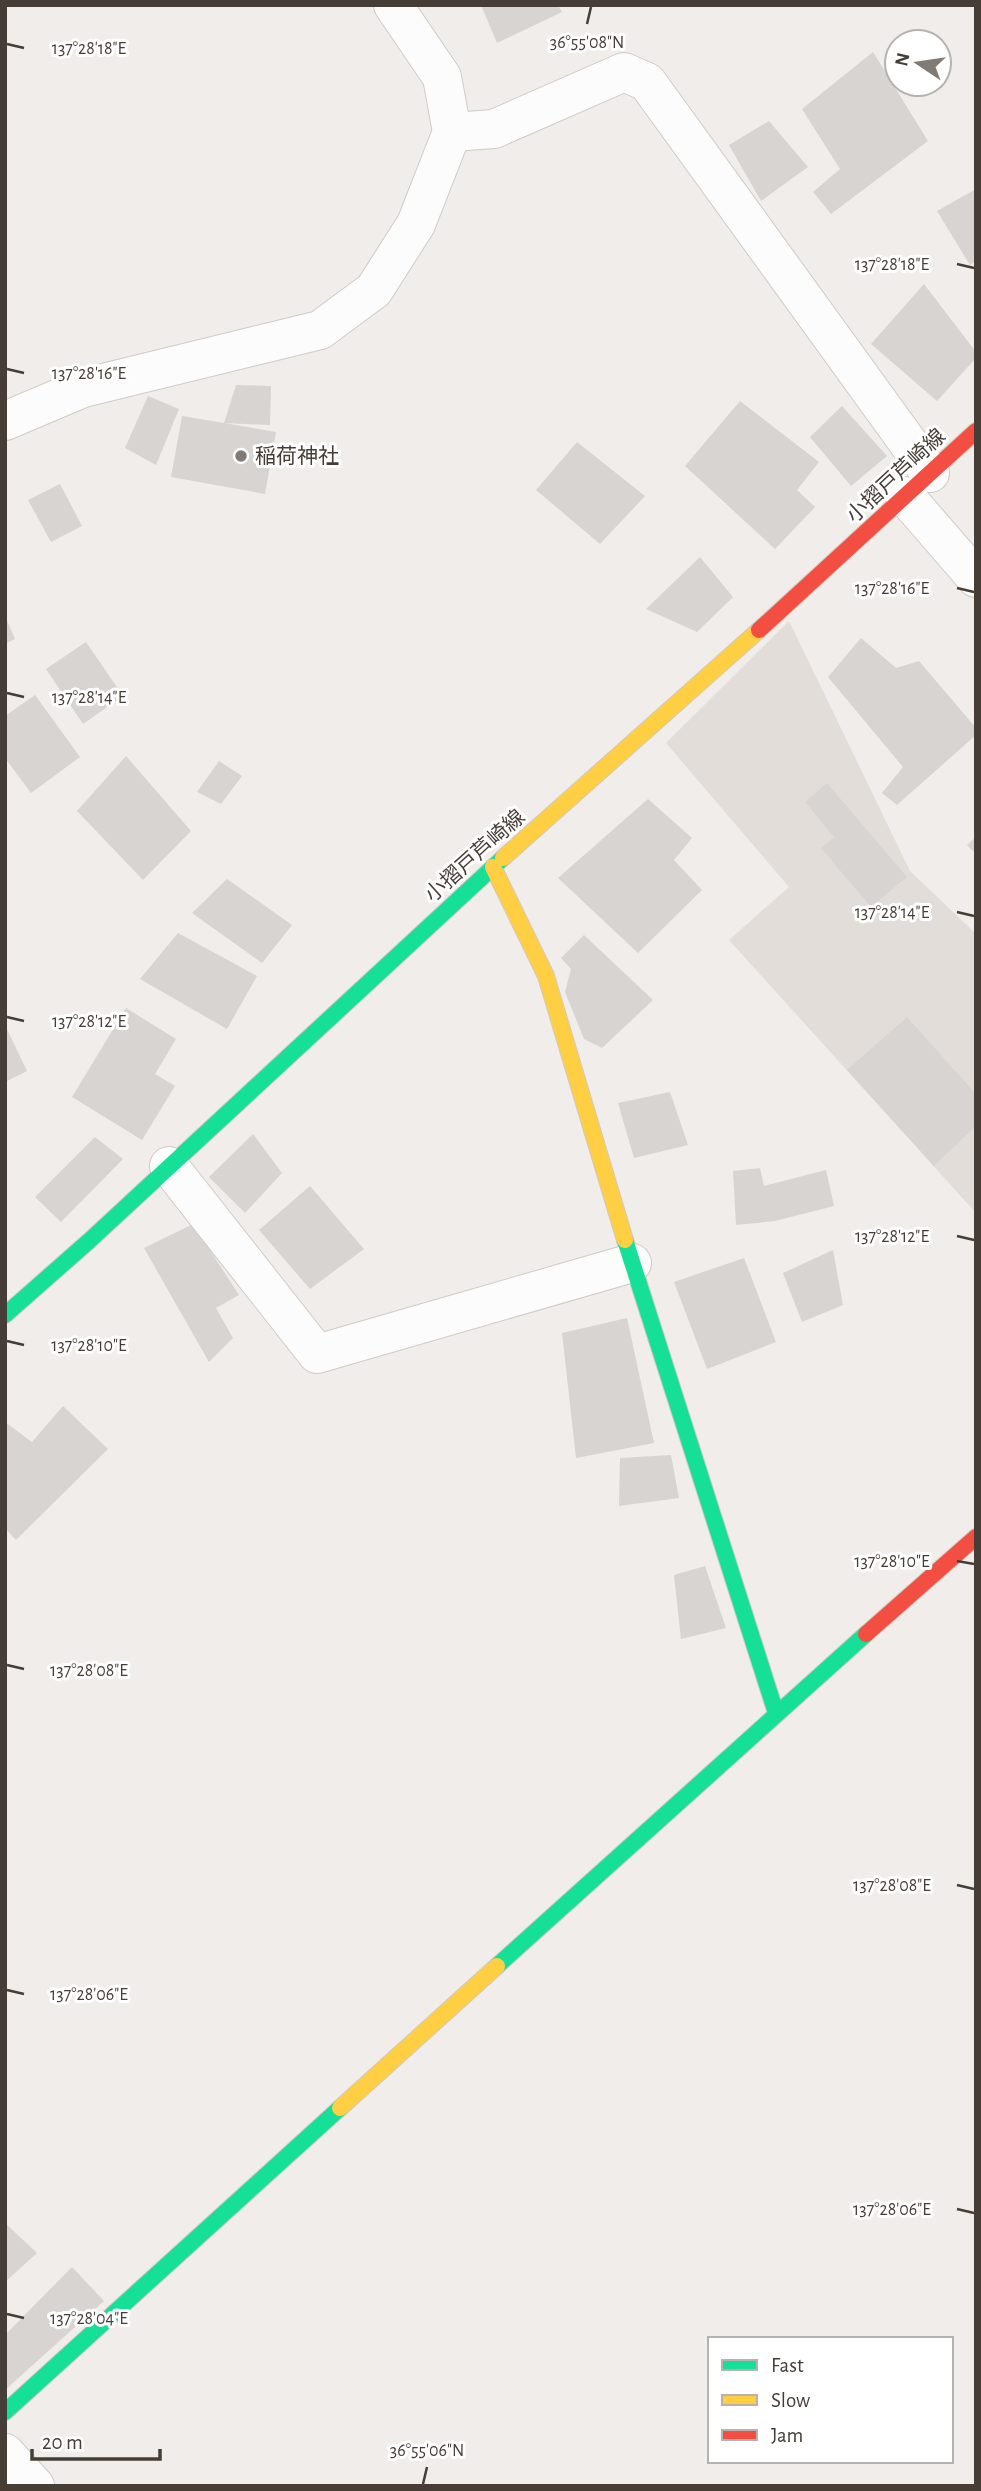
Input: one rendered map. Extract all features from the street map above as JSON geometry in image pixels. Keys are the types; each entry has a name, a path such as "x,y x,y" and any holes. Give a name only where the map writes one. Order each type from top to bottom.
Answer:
{"street":[{"path":"5,421 83,388 320,330 374,290 416,224 452,132 442,77 393,5"},
{"path":"452,132 494,129 624,72 647,82 917,484 976,578"},
{"name":"小摺戸芦崎線","path":"5,1315 493,867 976,431"},
{"path":"493,867 546,976 632,1263 776,1713"},
{"path":"169,1167 317,1353 632,1263"},
{"path":"5,2412 776,1713 976,1537"},
{"path":"5,2453 35,2486"}],"shaded area":[{"path":"789,621 910,871 976,934 976,1213 729,940 789,887 666,743"}],"building":[{"path":"481,5 558,5 562,12 497,43"},
{"path":"873,52 883,68 883,98 901,98 928,141 831,214 813,192 840,169 802,109"},
{"path":"769,121 808,167 761,201 729,145"},
{"path":"976,189 976,261 970,265 937,211"},
{"path":"924,284 976,352 976,358 937,401 871,344"},
{"path":"236,385 271,386 270,425 224,423"},
{"path":"148,396 179,409 156,465 125,448"},
{"path":"740,401 819,462 797,490 815,507 775,549 685,466"},
{"path":"842,406 887,456 851,486 810,437"},
{"path":"182,416 276,432 265,494 171,477"},
{"path":"577,442 645,496 600,544 536,490"},
{"path":"60,484 82,526 51,542 28,500"},
{"path":"700,557 733,597 697,632 646,609"},
{"path":"5,616 15,639 5,644"},
{"path":"861,638 896,668 919,661 976,728 976,735 897,805 882,793 903,767 828,677"},
{"path":"86,642 123,696 83,724 46,669"},
{"path":"35,695 80,757 31,793 5,758 5,716"},
{"path":"126,756 191,831 143,880 77,811"},
{"path":"219,761 242,776 221,804 197,792"},
{"path":"827,783 907,877 871,907 821,848 834,837 805,802"},
{"path":"648,799 692,838 674,860 702,890 638,953 558,878"},
{"path":"976,837 976,854 967,845"},
{"path":"227,879 292,925 262,963 192,913"},
{"path":"178,933 257,976 227,1029 140,979"},
{"path":"584,935 653,1000 602,1048 584,1039 565,992 571,969 561,958"},
{"path":"126,1008 176,1039 155,1074 175,1086 142,1140 72,1097"},
{"path":"907,1017 976,1094 976,1126 934,1166 847,1070"},
{"path":"5,1025 27,1071 5,1082"},
{"path":"670,1092 688,1145 634,1158 618,1103"},
{"path":"253,1134 282,1173 245,1213 209,1177"},
{"path":"95,1137 123,1159 61,1222 35,1197"},
{"path":"760,1168 764,1186 826,1170 834,1206 775,1221 736,1225 733,1171"},
{"path":"310,1186 364,1249 310,1289 259,1230"},
{"path":"193,1224 239,1295 216,1308 233,1338 209,1362 144,1248"},
{"path":"833,1250 843,1305 802,1322 783,1273"},
{"path":"744,1258 776,1342 707,1369 674,1282"},
{"path":"627,1318 654,1443 576,1458 562,1333"},
{"path":"63,1406 108,1449 16,1540 5,1528 5,1422 32,1442"},
{"path":"671,1455 679,1498 619,1506 620,1458"},
{"path":"705,1566 726,1628 681,1639 674,1575"},
{"path":"5,2223 37,2253 5,2282"},
{"path":"72,2267 104,2301 5,2390 5,2335"}],"traffic: fast":[{"path":"5,1315 89,1241 503,858"},
{"path":"625,1240 776,1713"},
{"path":"497,1966 866,1634"},
{"path":"5,2412 340,2108"}],"traffic: slow":[{"path":"503,858 759,630"},
{"path":"493,867 546,976 625,1240"},
{"path":"340,2108 497,1966"}],"traffic: jam":[{"path":"759,630 976,431"},
{"path":"866,1634 976,1537"}],"place":[{"name":"稲荷神社","path":"241,456"}]}
